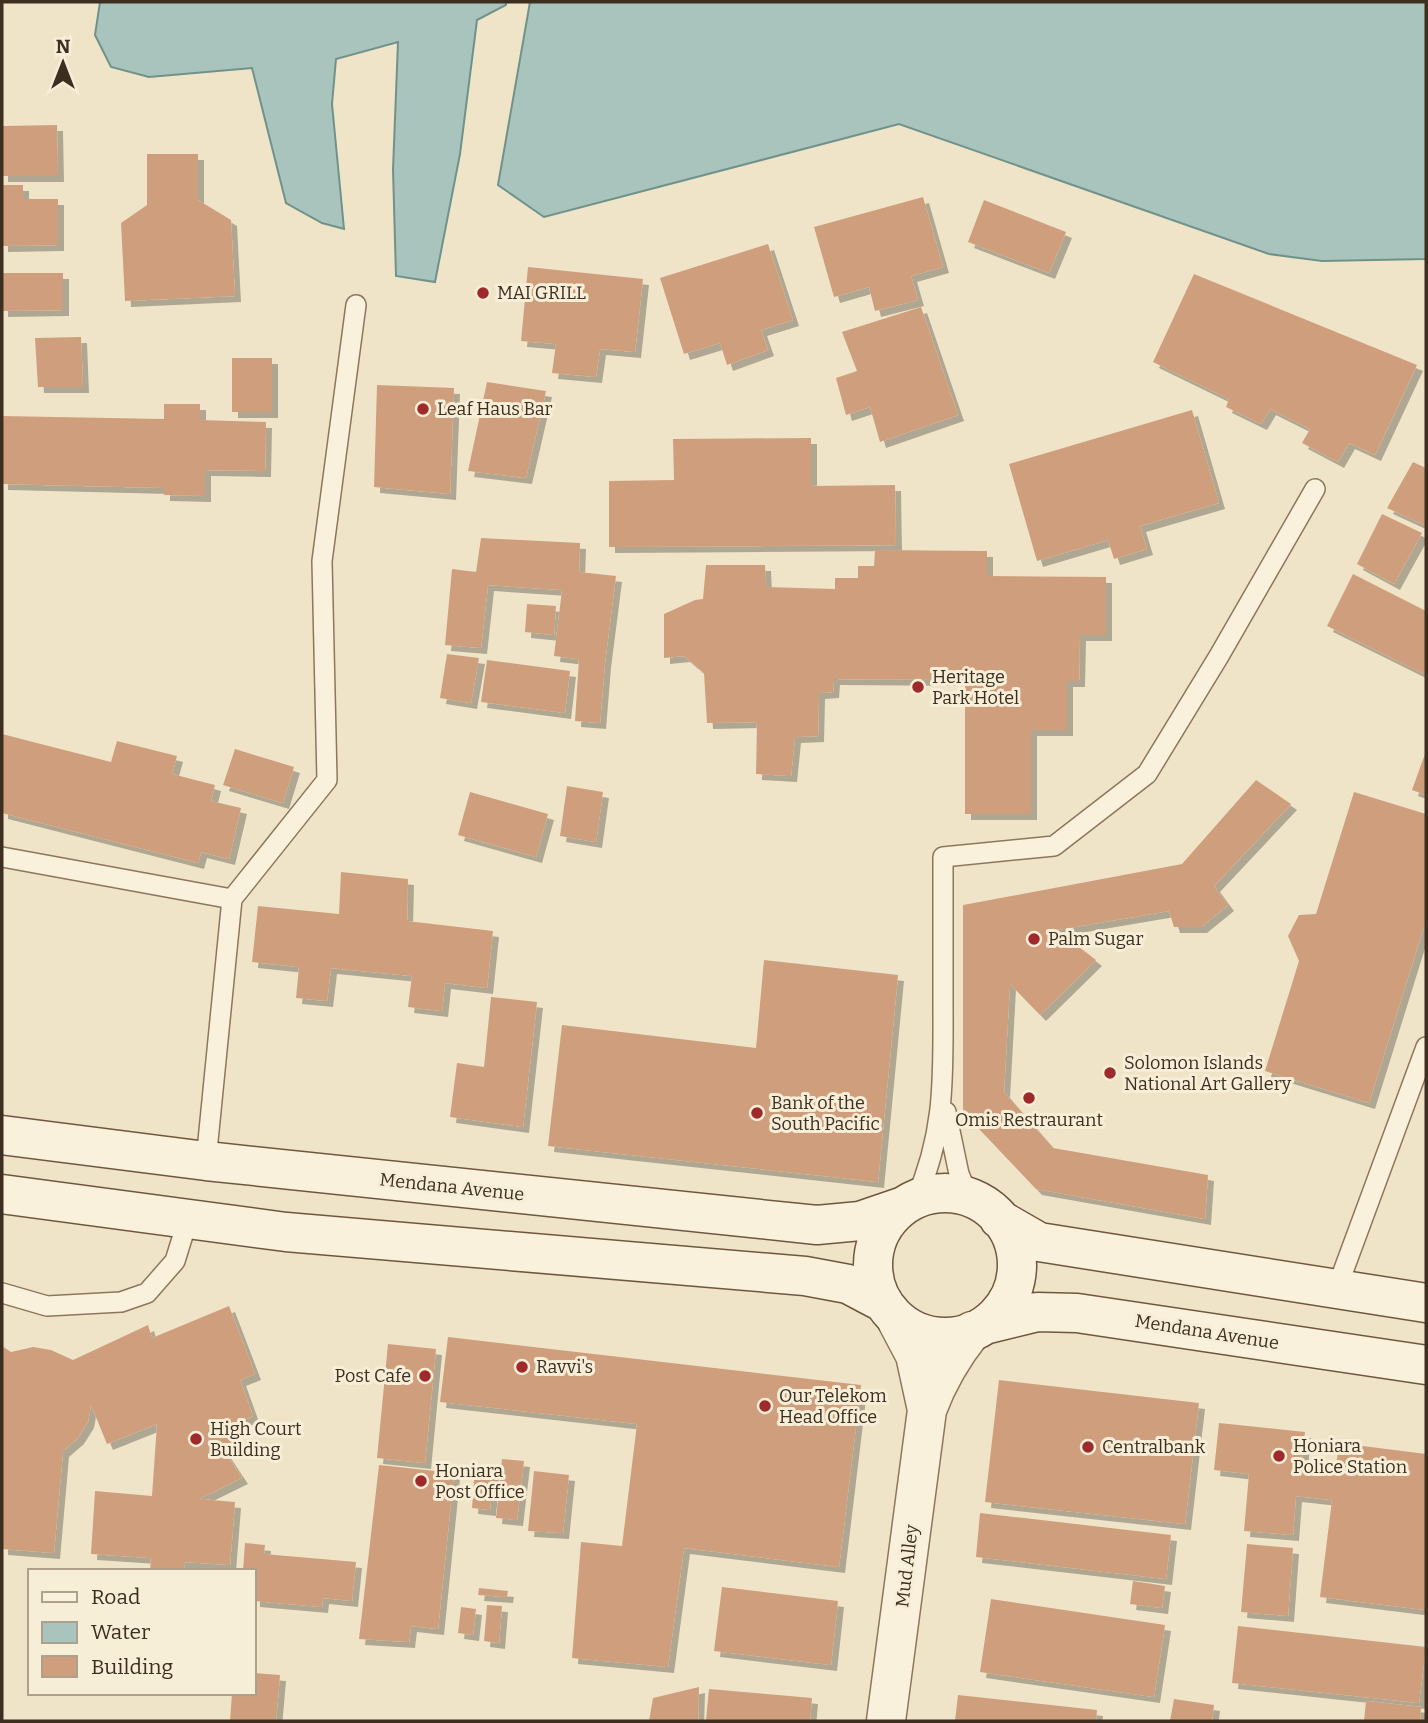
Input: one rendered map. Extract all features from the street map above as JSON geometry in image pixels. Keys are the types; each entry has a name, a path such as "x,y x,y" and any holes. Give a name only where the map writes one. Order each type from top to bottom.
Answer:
{"main road":[{"name":"Mendana Avenue","path":"2,1135 206,1161 817,1225 860,1221 908,1204"},
{"path":"2,1194 286,1233 805,1276 848,1284 926,1335 959,1336 980,1327 1009,1299 1017,1268 1012,1236 984,1209"},
{"path":"891,1312 878,1294 872,1263 880,1232 908,1204 931,1194 963,1195 1039,1242 1426,1303"},
{"name":"Mud Alley","path":"891,1312 915,1355 927,1410"},
{"name":"Mendana Avenue","path":"980,1327 1037,1312 1077,1313 1426,1365"},
{"name":"Mud Alley","path":"886,1721 927,1410 936,1384 950,1359 980,1327"}],"lane":[{"path":"206,1161 232,899 327,780 321,561 356,304"},
{"path":"908,1204 926,1176 937,1140 943,1094 943,857 1054,846 1147,774 1219,656 1315,489"},
{"path":"2,857 232,899"},
{"path":"1338,1288 1426,1047"},
{"path":"943,1094 959,1174 984,1209"},
{"path":"2,1293 47,1306 121,1302 146,1293 175,1261 188,1219"}],"water":[{"path":"100,2 506,2 506,5 477,20 460,154 435,282 396,276 393,170 398,42 336,59 332,104 344,229 322,223 286,203 252,68 149,77 111,67 95,35"},
{"path":"530,2 1426,2 1426,259 1322,261 1269,254 899,124 544,217 498,185"}],"building":[{"path":"57,125 58,176 2,176 2,126"},
{"path":"147,154 198,154 198,200 231,220 235,296 125,301 121,223 147,205"},
{"path":"2,185 23,185 23,199 58,199 58,245 2,246"},
{"path":"923,197 943,267 911,276 918,300 875,311 869,287 834,297 814,227"},
{"path":"984,200 1066,232 1049,273 968,242"},
{"path":"768,244 793,320 761,330 768,350 727,365 720,343 684,354 660,278"},
{"path":"528,267 643,279 635,352 600,349 596,377 552,373 556,344 521,341"},
{"path":"2,273 63,273 63,310 2,311"},
{"path":"1194,274 1417,365 1375,455 1349,443 1338,462 1302,443 1310,429 1270,409 1261,424 1226,407 1229,399 1153,362"},
{"path":"921,307 958,415 880,442 870,407 846,415 836,378 857,371 842,332"},
{"path":"81,337 83,387 38,387 35,338"},
{"path":"232,358 272,358 272,412 232,412"},
{"path":"487,382 546,391 526,478 468,471"},
{"path":"377,385 454,388 450,494 374,487"},
{"path":"164,404 200,404 200,420 266,422 265,471 205,470 205,496 164,495 164,488 2,484 2,416 164,419"},
{"path":"1192,410 1219,503 1140,526 1147,549 1114,559 1108,540 1037,561 1009,464"},
{"path":"811,438 811,486 895,485 896,545 609,547 609,481 674,480 673,439"},
{"path":"1413,462 1426,468 1424,525 1387,508"},
{"path":"1382,514 1422,533 1394,584 1357,564"},
{"path":"481,538 580,543 579,572 616,576 600,723 575,721 579,659 554,656 562,590 488,585 481,648 445,645 452,569 476,572"},
{"path":"875,550 987,551 987,576 1106,577 1106,635 1080,635 1079,681 1067,681 1067,730 1031,730 1031,814 965,814 965,680 834,679 833,692 819,693 818,736 795,737 791,776 756,774 757,722 707,723 704,673 684,656 664,658 664,614 703,599 706,565 765,565 766,587 835,589 835,578 858,578 858,566 874,566"},
{"path":"1353,574 1426,611 1426,675 1327,626"},
{"path":"527,604 556,606 554,635 525,632"},
{"path":"447,654 479,658 471,703 440,698"},
{"path":"487,660 570,671 565,713 481,702"},
{"path":"2,734 111,762 117,741 177,756 172,774 215,785 211,801 241,808 229,859 201,852 198,863 2,813"},
{"path":"235,749 294,767 283,803 223,785"},
{"path":"1426,751 1426,795 1412,790"},
{"path":"1256,780 1291,804 1214,886 1228,905 1201,927 1174,927 1169,911 1057,930 1096,960 1040,1015 1010,984 1004,1092 1053,1148 1208,1175 1205,1219 1036,1189 963,1112 963,905 1182,864"},
{"path":"567,786 603,792 596,842 560,836"},
{"path":"470,792 548,814 536,857 458,835"},
{"path":"1354,792 1426,814 1426,920 1369,1103 1265,1071 1299,961 1288,936 1299,915 1316,914"},
{"path":"341,872 408,879 407,921 493,931 487,988 445,983 442,1011 408,1007 412,976 331,968 327,1001 296,998 299,967 252,962 258,906 339,914"},
{"path":"764,960 898,975 878,1182 548,1146 562,1025 756,1048"},
{"path":"491,997 537,1002 523,1127 450,1117 457,1063 484,1067"},
{"name":"High Court Building","path":"229,1306 255,1374 240,1380 253,1416 232,1425 236,1441 222,1448 242,1478 199,1499 235,1502 230,1565 185,1562 184,1569 150,1569 151,1558 91,1554 95,1491 152,1496 157,1424 107,1444 91,1405 88,1422 78,1438 63,1451 54,1553 2,1549 2,1346 11,1352 33,1347 51,1350 73,1360 148,1325 152,1338"},
{"path":"448,1337 861,1385 839,1567 684,1548 668,1667 572,1658 581,1542 622,1546 637,1424 440,1402"},
{"path":"388,1344 436,1349 425,1463 377,1458"},
{"path":"999,1380 1199,1403 1185,1524 985,1502"},
{"path":"1219,1423 1305,1432 1301,1470 1335,1474 1339,1443 1426,1454 1426,1610 1320,1597 1332,1500 1296,1496 1293,1535 1244,1531 1249,1474 1214,1470"},
{"path":"502,1459 524,1461 517,1520 496,1518"},
{"path":"379,1465 454,1473 438,1629 411,1626 409,1642 359,1639"},
{"path":"475,1467 494,1468 490,1510 472,1508"},
{"path":"534,1471 569,1475 563,1533 528,1531"},
{"path":"980,1513 1171,1535 1166,1579 976,1557"},
{"path":"245,1543 265,1545 264,1554 356,1562 352,1601 323,1598 322,1607 256,1601 256,1569 243,1569"},
{"path":"1247,1544 1293,1548 1288,1616 1241,1612"},
{"path":"1133,1581 1165,1586 1162,1608 1130,1604"},
{"path":"722,1587 838,1601 831,1665 714,1651"},
{"path":"479,1588 508,1591 507,1597 478,1595"},
{"path":"991,1599 1165,1625 1154,1697 980,1672"},
{"path":"487,1605 502,1606 499,1643 484,1641"},
{"path":"461,1607 476,1609 473,1635 458,1633"},
{"path":"1238,1626 1426,1647 1419,1703 1232,1683"},
{"path":"256,1673 280,1675 276,1721 230,1721 232,1695 256,1695"},
{"path":"699,1687 698,1721 649,1721 653,1698"},
{"path":"709,1689 812,1698 810,1721 706,1720"},
{"path":"958,1695 1097,1710 1096,1721 955,1721"},
{"path":"1174,1699 1214,1705 1212,1721 1170,1721"},
{"path":"1366,1701 1421,1707 1420,1721 1364,1721"}],"place":[{"name":"MAI GRILL","path":"483,293"},
{"name":"Leaf Haus Bar","path":"423,409"},
{"name":"Heritage Park Hotel","path":"918,687"},
{"name":"Palm Sugar","path":"1034,939"},
{"name":"Solomon Islands National Art Gallery","path":"1110,1073"},
{"name":"Omis Restraurant","path":"1029,1098"},
{"name":"Bank of the South Pacific","path":"757,1113"},
{"name":"Ravvi's","path":"522,1367"},
{"name":"Post Cafe","path":"425,1376"},
{"name":"Our Telekom Head Office","path":"765,1406"},
{"name":"High Court Building","path":"196,1439"},
{"name":"Centralbank","path":"1088,1447"},
{"name":"Honiara Police Station","path":"1279,1456"},
{"name":"Honiara Post Office","path":"421,1481"}]}
